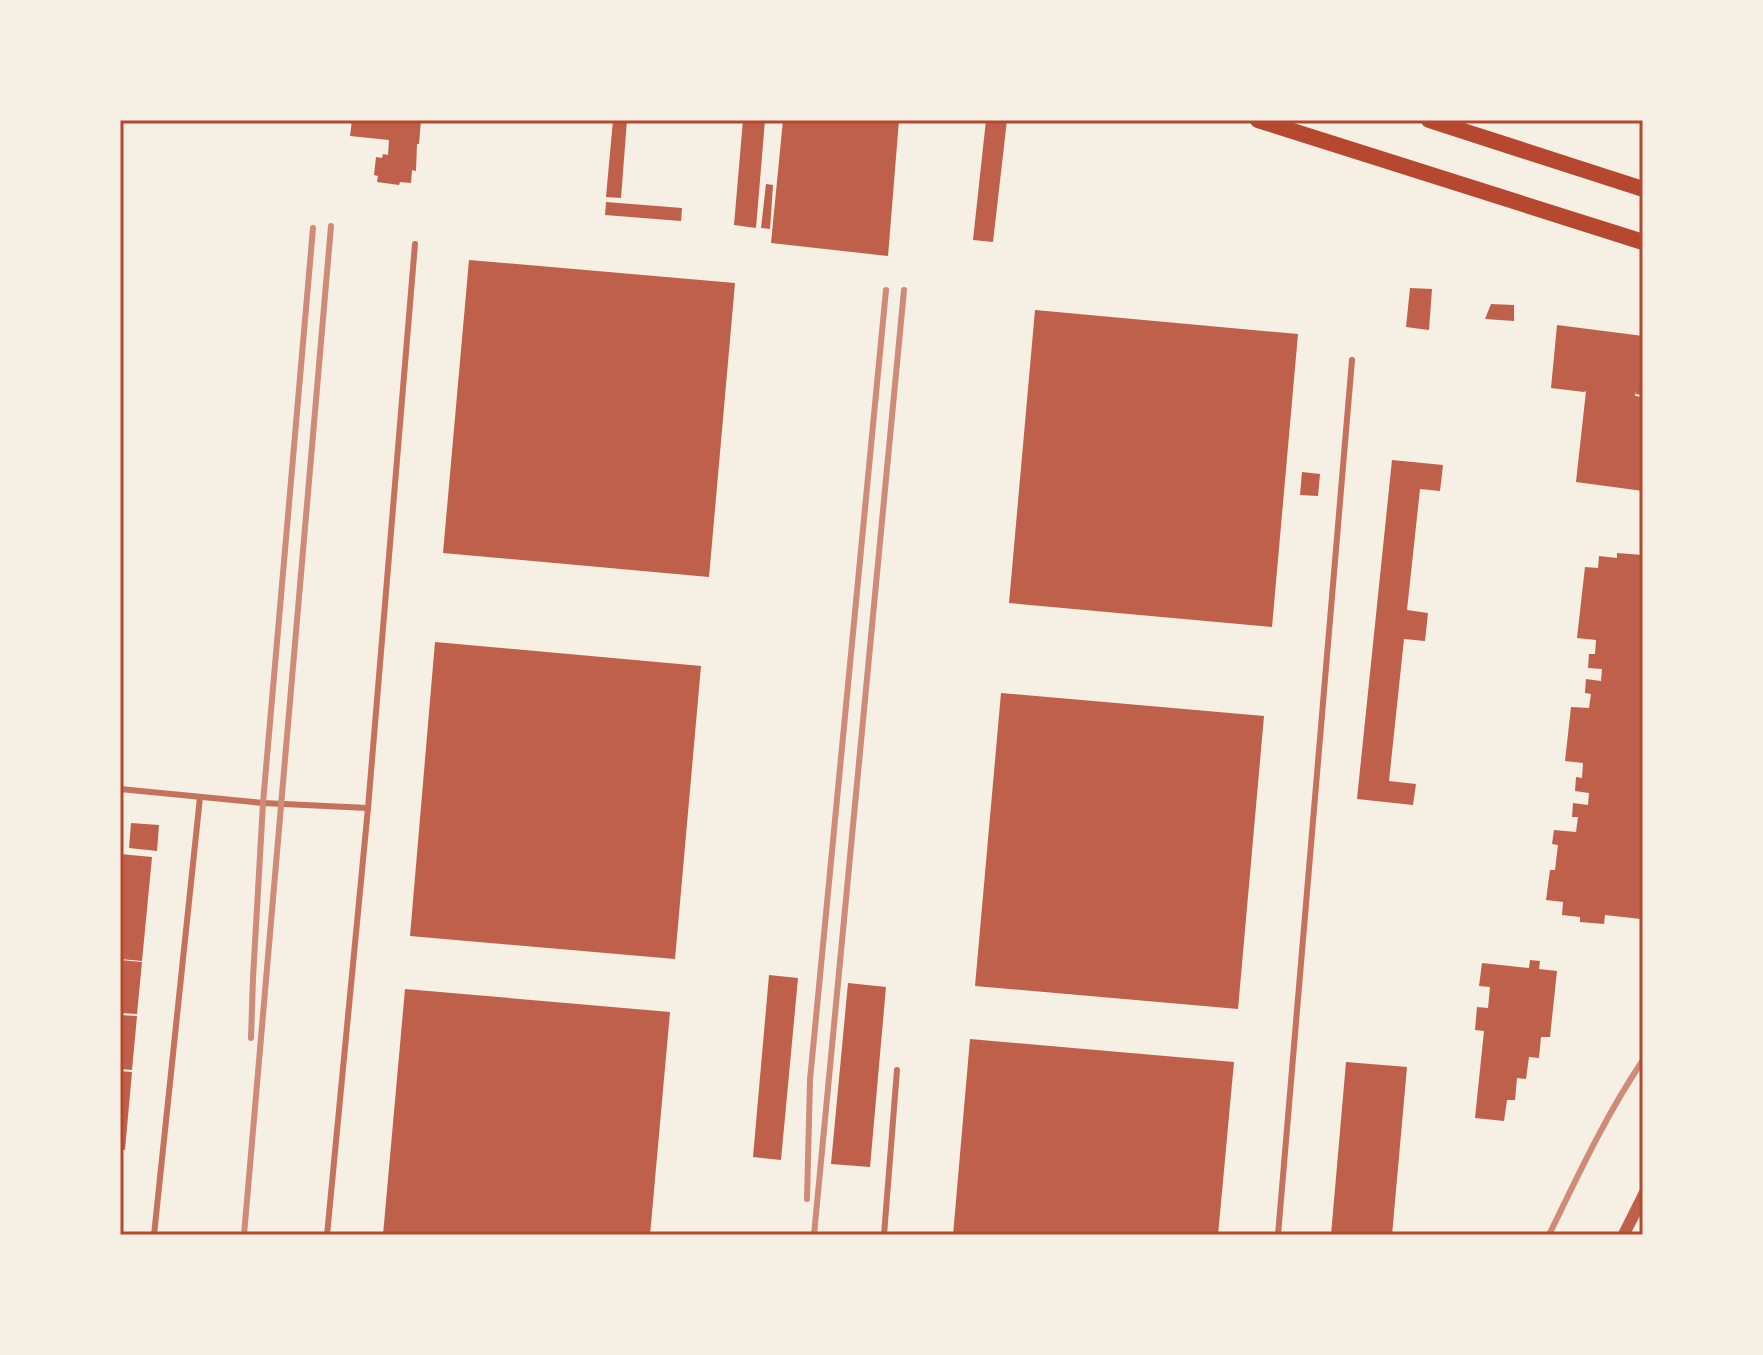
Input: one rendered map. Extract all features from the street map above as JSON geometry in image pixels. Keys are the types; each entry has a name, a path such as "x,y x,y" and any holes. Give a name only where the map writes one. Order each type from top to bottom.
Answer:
{"main road":[{"path":"1258,120 1643,242"},
{"path":"1429,120 1643,189"}],"lane":[{"path":"327,1235 368,808 415,244"},
{"path":"1278,1235 1352,360"},
{"path":"120,789 263,803 368,808"},
{"path":"154,1235 200,797"},
{"path":"884,1235 897,1070"}],"building":[{"path":"352,120 421,120 416,171 412,170 411,183 377,182 378,176 374,175 376,157 388,155 389,140 350,136"},
{"path":"613,120 627,120 621,198 606,197"},
{"path":"743,120 765,120 756,228 734,225"},
{"path":"783,120 899,120 888,256 771,243"},
{"path":"986,120 1007,120 993,242 973,240"},
{"path":"766,184 773,185 770,229 761,228"},
{"path":"606,202 682,208 681,221 605,215"},
{"path":"469,260 735,283 709,577 443,553"},
{"path":"1410,288 1432,289 1429,330 1406,327"},
{"path":"1491,304 1514,305 1514,321 1485,319"},
{"path":"1035,310 1298,334 1272,627 1009,603"},
{"path":"1557,325 1643,336 1643,395 1636,394 1636,391 1635,396 1643,397 1643,491 1576,482 1586,391 1551,388"},
{"path":"1392,460 1443,465 1440,491 1420,489 1407,610 1428,613 1425,641 1404,639 1389,781 1416,784 1413,805 1357,799"},
{"path":"1302,472 1320,474 1318,496 1300,495"},
{"path":"1617,553 1643,555 1643,898 1641,919 1605,915 1604,924 1580,922 1580,917 1562,915 1563,902 1546,900 1550,870 1555,870 1558,845 1552,844 1554,830 1576,832 1578,817 1572,817 1573,803 1588,805 1589,793 1575,791 1576,777 1582,778 1583,763 1565,761 1571,707 1589,708 1591,694 1585,693 1586,679 1601,681 1602,669 1588,668 1589,654 1595,654 1596,640 1577,638 1585,567 1598,568 1599,556 1617,558"},
{"path":"435,642 701,666 675,959 410,936"},
{"path":"1001,693 1264,716 1238,1009 975,986"},
{"path":"131,823 159,825 157,851 129,848"},
{"path":"120,854 152,857 142,961 120,959"},
{"path":"120,960 142,962 137,1014 120,1013"},
{"path":"1530,960 1540,961 1539,969 1557,971 1550,1037 1541,1037 1539,1058 1529,1057 1526,1079 1517,1078 1515,1100 1507,1100 1504,1121 1475,1118 1484,1031 1475,1030 1477,1007 1488,1008 1490,987 1479,986 1482,963 1529,968"},
{"path":"769,975 798,978 781,1160 753,1157"},
{"path":"848,983 886,987 870,1167 831,1164"},
{"path":"405,989 670,1012 650,1235 383,1235"},
{"path":"120,1015 137,1016 132,1070 120,1069"},
{"path":"970,1039 1234,1062 1218,1235 953,1235"},
{"path":"1346,1062 1407,1067 1392,1235 1331,1235"},
{"path":"120,1071 132,1072 125,1150 120,1149"},
{"path":"1643,1183 1643,1210 1630,1235 1617,1235"}],"railway":[{"path":"244,1235 331,226"},
{"path":"251,1038 263,803 313,228"},
{"path":"807,1199 810,1080 886,290"},
{"path":"814,1235 904,290"},
{"path":"1549,1235 1605,1124 1643,1060"}]}
